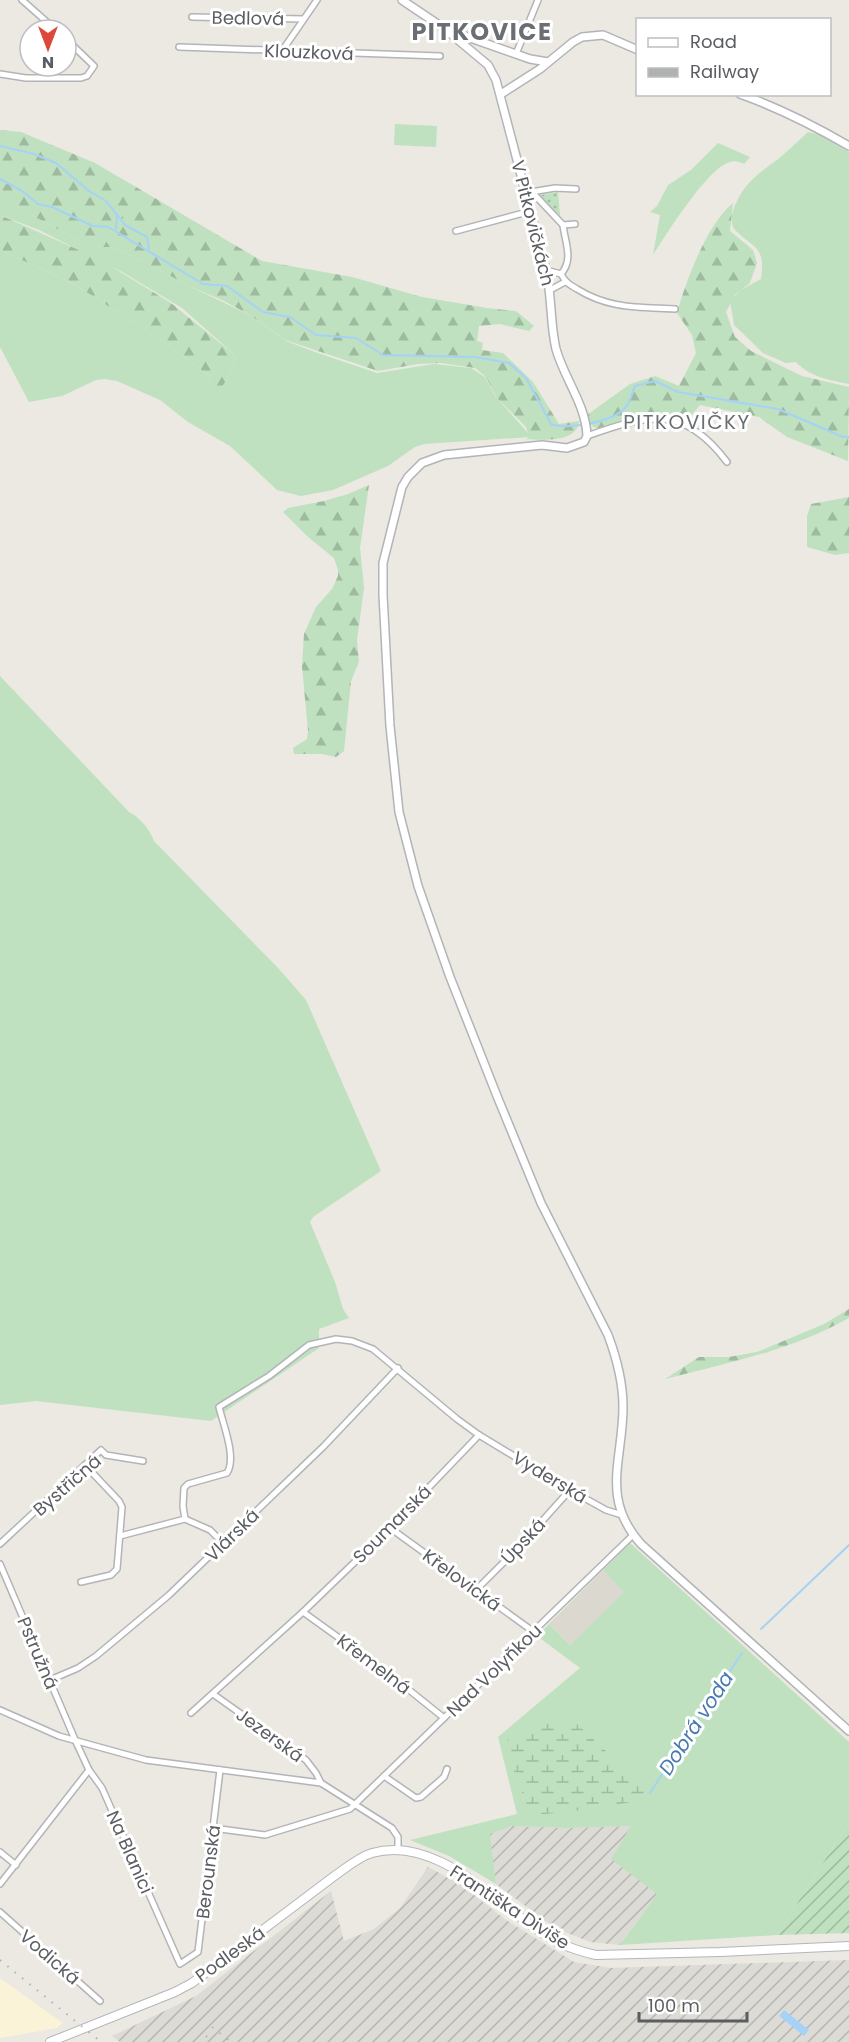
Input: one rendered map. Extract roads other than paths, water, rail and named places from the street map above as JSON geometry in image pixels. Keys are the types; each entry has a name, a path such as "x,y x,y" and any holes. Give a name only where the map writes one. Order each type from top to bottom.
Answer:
{"main road":[{"name":"Františka Diviše","path":"398,1851 431,1858 449,1866 486,1889 556,1941 576,1951 596,1955 720,1953 849,1946"},
{"name":"Podleská","path":"50,2042 192,1983 357,1861 370,1854 398,1851"}],"street":[{"path":"22,0 42,18"},
{"name":"Bedlová","path":"282,51 317,0"},
{"path":"402,0 445,29 516,54 548,62"},
{"path":"516,54 538,0"},
{"name":"Bedlová","path":"192,17 303,19"},
{"name":"V Pitkovičkách","path":"445,29 488,65 501,94 529,192 531,211 546,270 556,349 583,417 587,436"},
{"path":"501,94 573,42 587,35 603,35 636,49"},
{"name":"Klouzková","path":"179,47 440,56"},
{"path":"26,78 61,79 87,76 94,66 78,51"},
{"path":"0,74 18,77"},
{"path":"745,96 810,123 849,146"},
{"path":"529,192 555,188 576,189"},
{"path":"529,192 563,225 569,258 561,274"},
{"path":"456,231 531,211"},
{"path":"563,225 575,224"},
{"path":"546,270 561,274 565,282 607,304 675,309"},
{"path":"550,290 565,282"},
{"path":"727,462 702,434 675,420 662,417 625,423 587,436 584,442 567,448 542,445 444,455 422,463 402,487 383,563 390,726 399,812 407,847 418,886 450,977 541,1203 608,1335 615,1355 623,1407 616,1474 617,1495 622,1515 633,1534 849,1731"},
{"name":"Vyderská","path":"185,1519 182,1495 184,1488 194,1482 227,1473 231,1465 219,1407 261,1381 309,1345 329,1340 352,1341 373,1348 479,1435 570,1490 606,1510 622,1515"},
{"name":"Vlárská","path":"50,1680 78,1668 123,1635 224,1544 323,1447 398,1368"},
{"name":"Soumarská","path":"191,1713 303,1612 390,1528 479,1435"},
{"name":"Bystřičná","path":"0,1544 101,1450 106,1455 143,1461"},
{"path":"81,1582 111,1575 117,1569 122,1508 119,1501 86,1465"},
{"name":"Úpská","path":"476,1590 570,1490"},
{"path":"120,1536 185,1519 210,1530 224,1544"},
{"name":"Křelovická","path":"390,1528 534,1632"},
{"name":"Nad Volyňkou","path":"355,1805 633,1534"},
{"name":"Pstružná","path":"0,1564 76,1742"},
{"name":"Křemelná","path":"303,1612 388,1673 444,1718"},
{"name":"Jezerská","path":"213,1694 306,1760 321,1783"},
{"path":"0,1710 76,1742 146,1760 275,1775 321,1783 392,1828 398,1837 398,1851"},
{"name":"Na Blanici","path":"76,1742 89,1770 102,1788 180,1964"},
{"path":"384,1776 416,1798 421,1797 444,1777 447,1769"},
{"path":"0,1884 89,1770"},
{"name":"Berounská","path":"180,1964 198,1952 220,1770"},
{"path":"213,1828 265,1835 350,1809 355,1805"},
{"path":"0,1852 16,1865"},
{"name":"Vodická","path":"0,1912 100,2001"}],"water":[{"path":"784,2010 809,2030 804,2036 779,2016"}],"waterway":[{"path":"0,146 34,154 56,163 89,191 106,201 125,225 147,237 149,249"},
{"path":"0,179 22,191 38,204 52,207 93,226 108,227 203,284 227,286 263,312 290,317 316,335 356,338 383,355 475,357 509,363 526,378 551,424 558,426 589,424 611,417 627,406 635,386 655,381 678,392 778,409 843,437 849,437"},
{"path":"116,229 117,214"},
{"name":"Dobrá voda","path":"761,1629 849,1545"},
{"name":"Dobrá voda","path":"650,1793 742,1653"}],"railway":[{"path":"0,1960 101,2042"},
{"path":"212,2027 231,2042"},
{"path":"206,2036 213,2042"}],"district":[{"name":"PITKOVICE","path":"482,31"},
{"name":"PITKOVIČKY","path":"687,422"}]}
